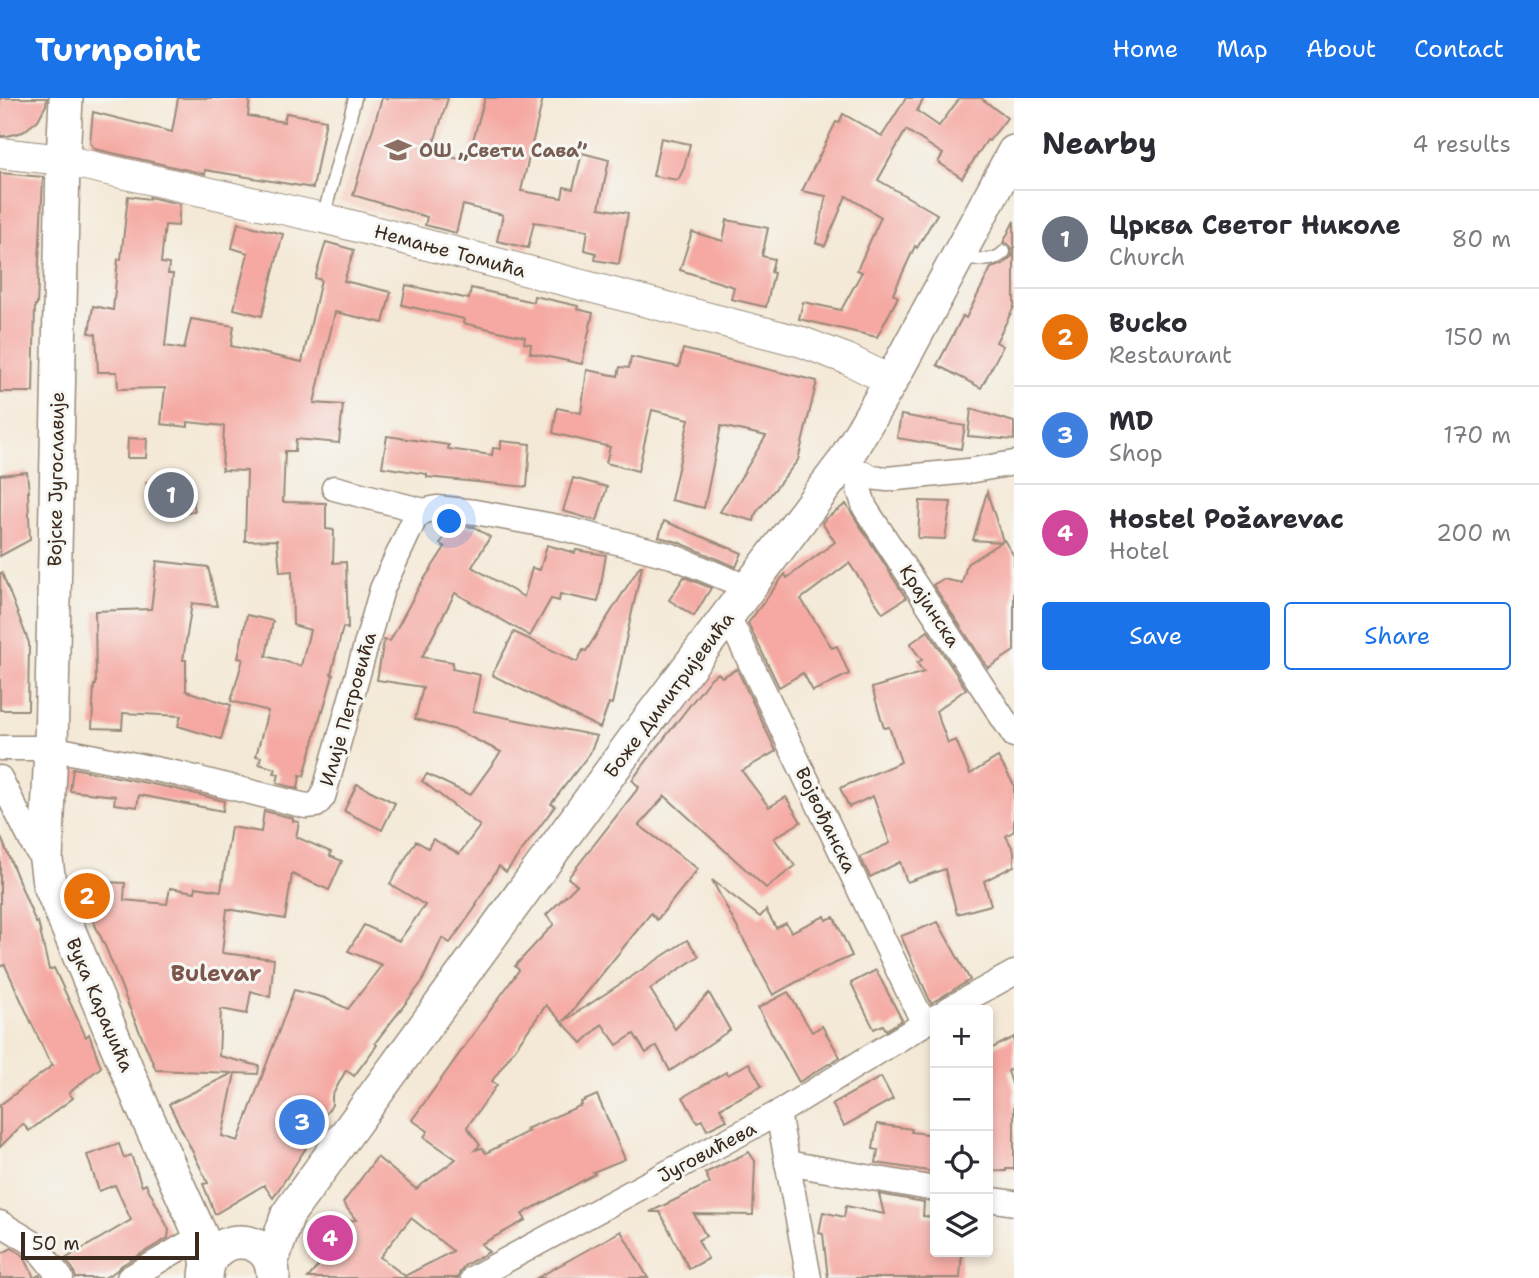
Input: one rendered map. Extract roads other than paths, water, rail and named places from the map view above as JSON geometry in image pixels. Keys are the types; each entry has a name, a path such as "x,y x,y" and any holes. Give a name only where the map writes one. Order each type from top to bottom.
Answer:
{"main road":[{"name":"Војске Југославије","path":"46,860 66,98"},
{"name":"Боже Димитријевића","path":"217,1252 260,1233 288,1214 641,730 749,588 851,468 891,382 1013,159"},
{"name":"Вука Караџића","path":"46,860 49,883 143,1108 217,1252"},
{"name":"Боже Димитријевића","path":"272,1271 288,1214"},
{"path":"217,1252 250,1243 267,1255 272,1271"}],"street":[{"name":"Немање Томића","path":"0,153 63,160 323,218 802,342 847,359 891,382"},
{"path":"851,468 870,477 903,478 1014,463"},
{"name":"Крајинска","path":"851,468 865,508 1014,735"},
{"path":"334,488 424,511 437,508 475,512 558,527 672,556 749,588"},
{"name":"Илије Петровића","path":"0,748 51,748 179,774 306,806 316,805 323,797 382,589 415,518 424,511"},
{"name":"Војвођанска","path":"728,616 929,1020"},
{"name":"Вука Караџића","path":"0,778 32,842 41,858 46,860"},
{"path":"956,1005 1014,973"},
{"name":"Југовићева","path":"473,1278 778,1113 929,1020"},
{"path":"778,1113 809,1278"},
{"path":"786,1163 930,1188"},
{"path":"993,1200 1014,1203"},
{"path":"0,1223 33,1243 61,1278"},
{"path":"129,1278 217,1252"}],"lane":[{"path":"323,218 355,98"},
{"path":"959,255 993,260 1004,252"}],"place":[{"name":"ОШ „Свети Сава”","path":"398,150"},
{"name":"Црква Светог Николе","path":"171,495"},
{"name":"Bucko","path":"87,896"},
{"name":"MD","path":"302,1122"},
{"name":"Hostel Požarevac","path":"330,1238"}],"district":[{"name":"Bulevar","path":"216,973"}]}
